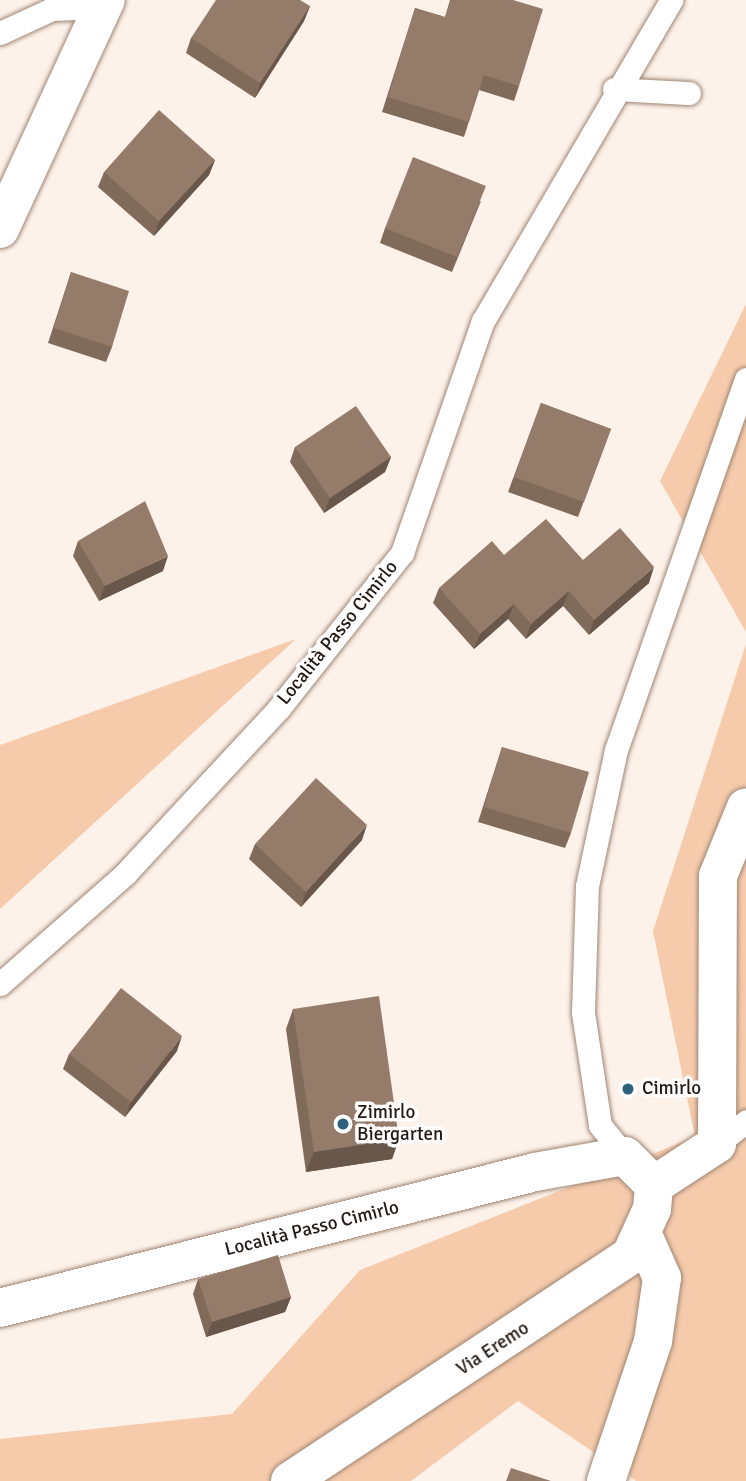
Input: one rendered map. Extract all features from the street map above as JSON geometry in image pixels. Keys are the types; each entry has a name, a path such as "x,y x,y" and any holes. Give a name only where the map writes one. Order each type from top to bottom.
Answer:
{"street":[{"path":"0,229 104,4"},
{"path":"625,1156 654,1185 732,1133 718,876 746,807"},
{"name":"Località Passo Cimirlo","path":"0,1308 535,1172 625,1156"},
{"name":"Via Eremo","path":"290,1481 591,1286 631,1255 643,1235 654,1185"},
{"path":"606,1481 655,1328 662,1278 643,1235"}],"lane":[{"name":"Località Passo Cimirlo","path":"0,984 125,874 279,708 402,553 483,321 614,89 671,0"},
{"path":"0,33 52,9 104,4"},
{"path":"614,89 689,93"},
{"path":"625,1156 600,1125 583,1012 587,886 616,750 746,379"}],"shaded area":[{"path":"746,304 746,632 660,481"},
{"path":"296,639 0,909 0,745"},
{"path":"746,644 746,1481 636,1481 518,1401 411,1481 0,1481 0,1439 232,1414 360,1270 695,1137 653,931"}],"building":[{"path":"216,0 300,0 310,6 260,83 191,38"},
{"path":"451,0 513,0 543,9 519,86 484,75 469,122 388,97 415,8 445,17"},
{"path":"159,110 215,160 159,221 104,172"},
{"path":"413,157 486,186 457,257 385,228"},
{"path":"71,272 129,291 112,347 54,328"},
{"path":"541,403 611,429 584,502 514,477"},
{"path":"356,406 391,457 330,498 295,447"},
{"path":"145,501 168,556 105,586 78,541"},
{"path":"546,519 583,560 620,528 654,567 594,620 569,591 531,624 514,604 480,634 439,588 492,541 504,555"},
{"path":"502,747 589,772 571,833 484,807"},
{"path":"316,778 367,825 306,892 255,844"},
{"path":"121,988 182,1036 131,1102 69,1054"},
{"name":"Zimirlo Biergarten","path":"379,996 399,1139 314,1152 293,1009"},
{"path":"278,1255 291,1297 212,1322 198,1279"},
{"path":"511,1468 551,1481 506,1481"}],"place":[{"name":"Cimirlo","path":"628,1089"},
{"name":"Zimirlo Biergarten","path":"343,1124"}]}
